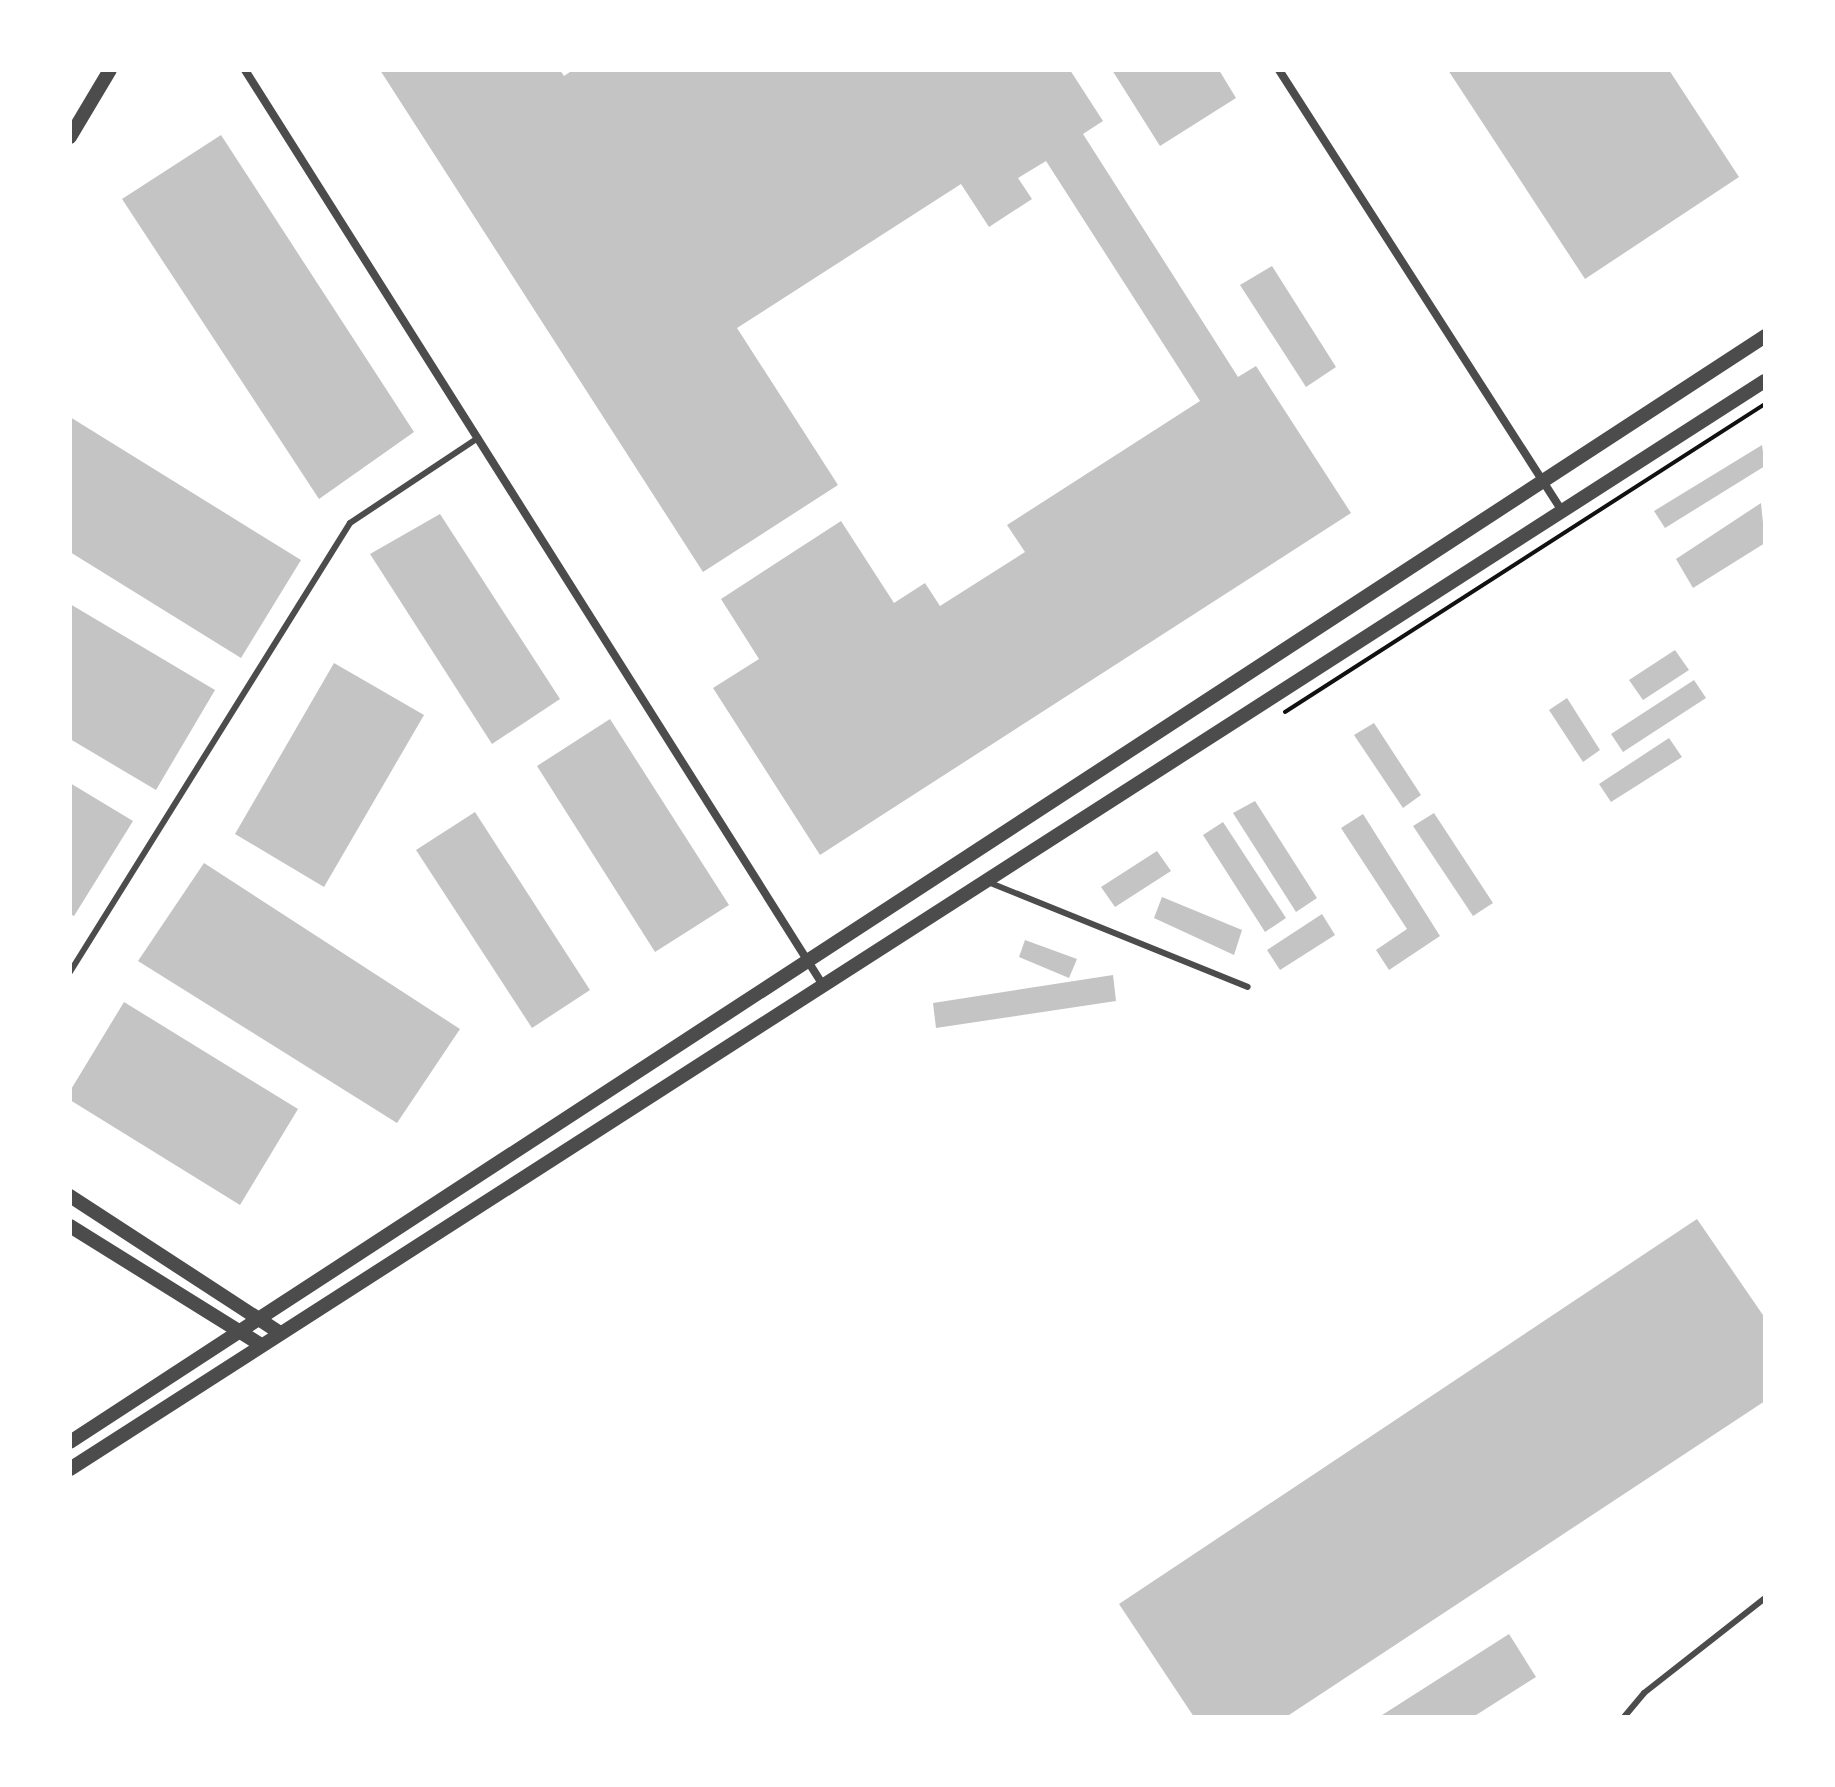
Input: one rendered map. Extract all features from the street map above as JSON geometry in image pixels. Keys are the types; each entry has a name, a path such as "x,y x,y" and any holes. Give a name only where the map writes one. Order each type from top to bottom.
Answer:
{"street":[{"path":"70,137 110,70"},
{"path":"245,70 823,985"},
{"path":"1279,70 1562,511"},
{"path":"70,1442 259,1315 1544,483 1765,336"},
{"path":"70,1469 1765,381"},
{"path":"70,1196 259,1315 280,1333"},
{"path":"70,1226 261,1345"}],"lane":[{"path":"70,972 350,523 478,438"},
{"path":"984,881 1248,987"},
{"path":"1624,1717 1644,1693 1765,1598"}],"building":[{"path":"380,70 560,70 564,76 573,70 1070,70 1103,121 1083,134 1238,377 1256,366 1351,513 820,855 713,688 759,659 721,599 841,521 894,603 925,583 940,606 1025,552 1007,525 1200,401 1046,161 1018,178 1032,199 989,227 961,184 737,328 838,485 703,572"},
{"path":"1112,70 1219,70 1236,98 1160,146"},
{"path":"1448,70 1669,70 1739,177 1585,279"},
{"path":"221,135 414,432 319,499 122,199"},
{"path":"1272,266 1336,367 1306,387 1240,285"},
{"path":"70,417 301,560 241,658 70,552"},
{"path":"1762,445 1765,466 1665,528 1654,511"},
{"path":"1761,503 1765,543 1693,588 1676,559"},
{"path":"440,514 560,699 492,744 370,554"},
{"path":"70,604 215,690 156,790 70,739"},
{"path":"1675,650 1689,670 1643,700 1629,680"},
{"path":"334,663 424,715 324,887 235,834"},
{"path":"1694,680 1706,698 1623,752 1611,734"},
{"path":"1567,698 1600,750 1583,762 1549,710"},
{"path":"610,719 729,905 655,952 537,766"},
{"path":"1374,723 1421,795 1403,808 1354,735"},
{"path":"1669,738 1682,757 1611,802 1599,784"},
{"path":"70,783 133,821 74,916 70,914"},
{"path":"1255,801 1317,898 1296,912 1233,813"},
{"path":"475,812 590,990 532,1028 416,850"},
{"path":"1434,813 1493,903 1473,916 1413,826"},
{"path":"1363,814 1440,936 1389,970 1376,950 1407,929 1341,828"},
{"path":"1223,822 1286,918 1265,932 1203,835"},
{"path":"1157,851 1171,871 1115,907 1101,887"},
{"path":"204,863 460,1029 397,1123 138,961"},
{"path":"1162,897 1242,930 1234,955 1154,918"},
{"path":"1322,914 1335,935 1280,970 1267,950"},
{"path":"1025,940 1077,959 1069,978 1019,957"},
{"path":"1113,975 1116,1001 936,1028 933,1003"},
{"path":"124,1002 298,1109 240,1205 70,1100 70,1091"},
{"path":"1697,1219 1765,1318 1765,1401 1286,1717 1194,1717 1119,1604"},
{"path":"1509,1634 1536,1677 1473,1717 1379,1717"}]}
